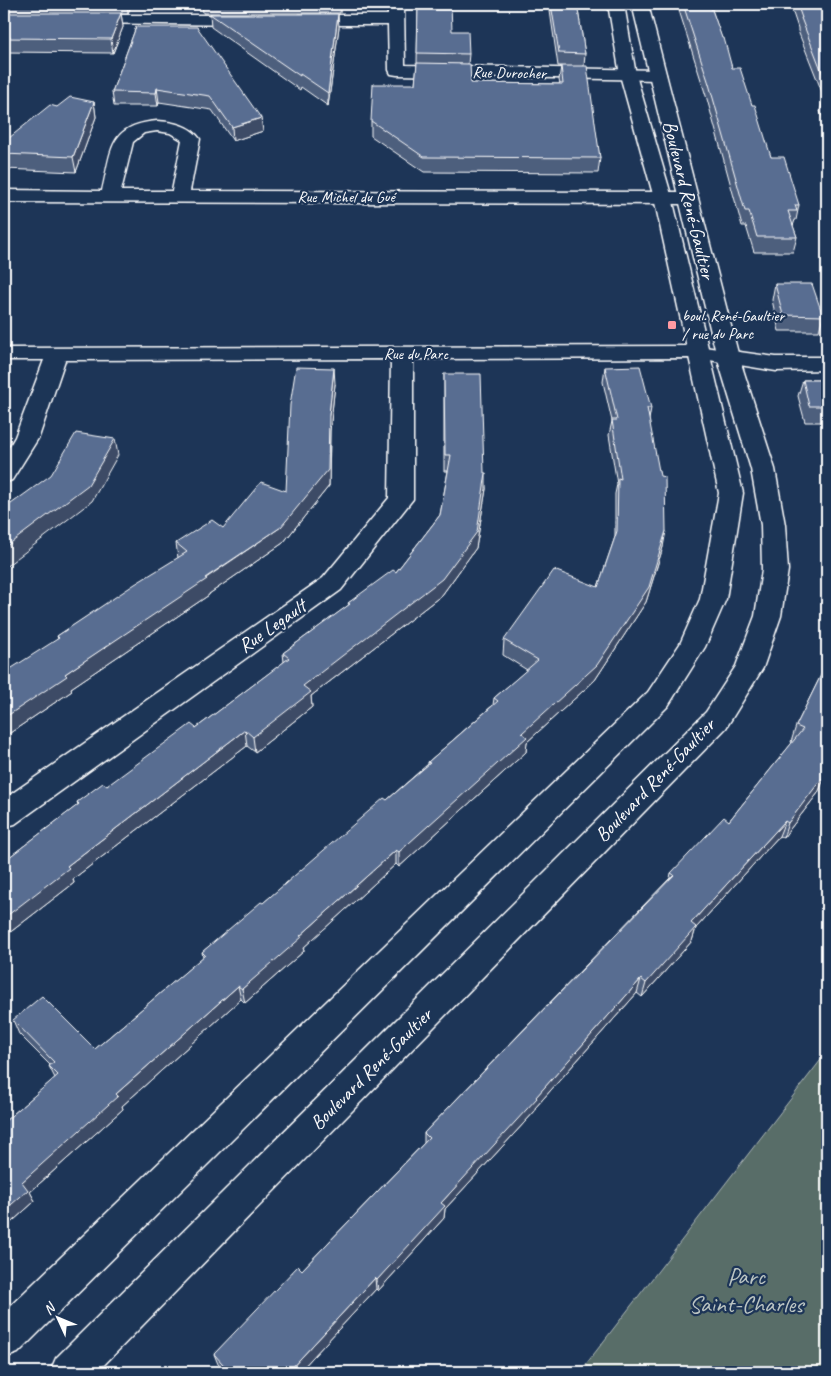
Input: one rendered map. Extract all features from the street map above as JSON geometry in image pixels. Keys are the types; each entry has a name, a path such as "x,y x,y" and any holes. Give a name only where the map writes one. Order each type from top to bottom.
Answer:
{"street":[{"path":"166,20 170,4"},
{"name":"Boulevard René-Gaultier","path":"70,1372 716,720 749,668 768,616 775,570 773,525 763,469 676,198 628,75 616,4"},
{"name":"Boulevard René-Gaultier","path":"4,1338 658,699 692,647 713,599 731,493 697,352 658,76 640,4"},
{"path":"281,20 396,12"},
{"name":"Rue Durocher","path":"396,12 397,70 658,76"},
{"path":"70,20 262,20"},
{"path":"110,196 124,140 128,134 159,126 178,129 191,139 180,196"},
{"name":"Rue Michel du Gué","path":"4,196 676,198"},
{"name":"Rue du Parc","path":"4,354 697,352 776,364 827,364"},
{"path":"4,475 27,437 57,353"},
{"name":"Rue Legault","path":"4,816 332,584 401,499 402,354"}],"green space":[{"name":"Parc Saint-Charles","path":"827,1052 827,1372 580,1372"}],"building":[{"path":"418,4 451,4 452,31 468,31 469,54 417,53"},
{"path":"551,4 577,4 585,54 559,53"},
{"path":"683,4 710,4 722,38 724,38 732,68 740,68 752,105 755,105 771,157 784,157 799,205 795,205 797,211 788,211 797,237 757,237 749,211 745,211 709,84"},
{"path":"797,4 824,4 827,12 827,85 801,18"},
{"path":"4,13 121,13 111,39 4,38"},
{"path":"210,14 338,14 328,93 300,74 300,76"},
{"path":"136,27 197,27 261,118 232,127 210,96 157,88 156,93 112,92"},
{"path":"417,63 470,64 471,83 563,84 561,66 587,66 600,158 424,157 371,121 373,84 415,84"},
{"path":"70,97 94,102 73,157 4,154 4,142 50,105 57,107"},
{"path":"823,97 827,98 827,107"},
{"path":"775,284 812,284 823,316 783,315"},
{"path":"640,366 651,408 647,408 660,476 665,477 666,531 649,587 597,665 522,733 527,737 399,852 396,850 300,936 302,937 242,989 238,986 116,1094 118,1096 22,1182 28,1190 4,1211 4,1122 58,1075 49,1066 54,1062 13,1020 42,996 95,1049 205,955 202,952 261,902 263,903 384,798 387,800 430,763 428,762 498,701 494,698 538,660 504,640 554,570 598,587 617,531 618,478 621,479 612,420 617,420 605,367"},
{"path":"296,367 334,368 329,415 328,470 281,527 65,674 67,676 4,718 4,673 59,638 57,636 135,584 187,552 176,543 212,520 223,528 261,482 286,491 290,405"},
{"path":"444,374 481,374 484,473 486,473 477,532 442,579 303,686 311,692 253,737 245,730 67,866 69,868 4,918 4,861 79,804 77,802 103,783 107,786 191,724 196,728 289,658 283,653 393,570 396,572 440,515 451,455 445,455"},
{"path":"803,380 827,380 827,406 809,406"},
{"path":"76,433 115,439 88,485 4,548 4,509 51,475"},
{"path":"827,663 827,769 788,823 785,821 691,923 696,927 646,983 641,979 537,1098 441,1203 445,1206 288,1372 230,1372 214,1354 298,1266 302,1270 429,1138 424,1133 674,875 671,873 724,817 729,821 803,729 796,726"}],"place":[{"name":"boul. René-Gaultier / rue du Parc","path":"672,325"}]}
